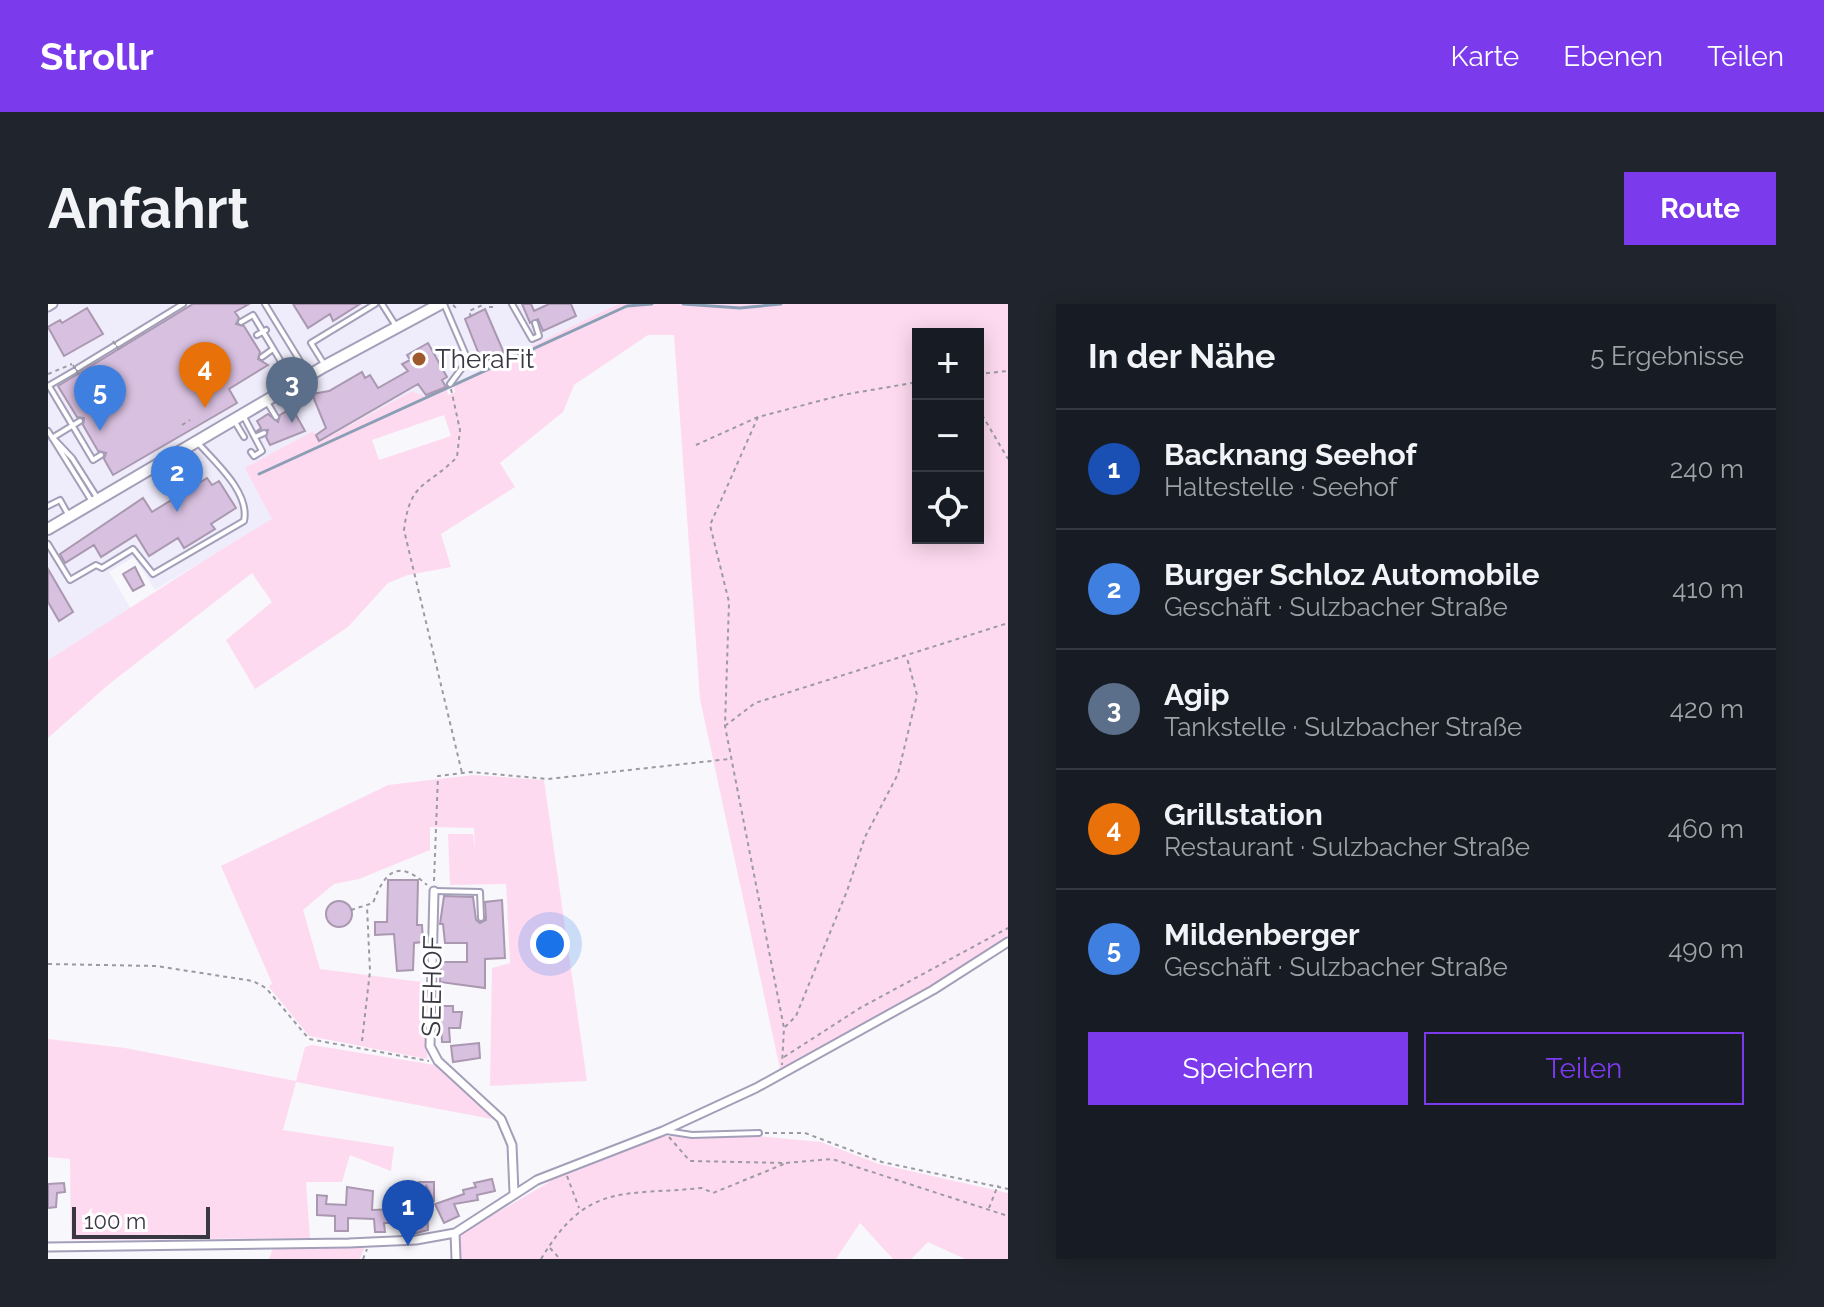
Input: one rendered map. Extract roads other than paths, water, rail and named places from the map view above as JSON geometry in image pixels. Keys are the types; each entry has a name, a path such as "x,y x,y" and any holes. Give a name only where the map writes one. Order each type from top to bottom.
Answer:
{"street":[{"path":"48,307 53,304"},
{"path":"48,529 325,366 442,304"},
{"name":"SEEHOF","path":"434,891 430,1046 438,1061 501,1119 509,1131 514,1193"},
{"path":"48,1247 349,1243 416,1240 455,1233 514,1193 564,1168 663,1131 780,1074 933,990 1008,942"},
{"path":"455,1233 456,1259"}],"lane":[{"path":"101,455 93,460 48,386 74,367 183,304"},
{"path":"265,304 309,376"},
{"path":"325,366 311,343 375,304"},
{"path":"382,304 396,326"},
{"path":"442,304 468,360 450,384"},
{"path":"512,304 532,339 539,336 535,323"},
{"path":"241,322 246,316 253,315 290,387"},
{"path":"328,325 332,331"},
{"path":"265,356 273,349"},
{"path":"266,401 276,417"},
{"path":"239,418 244,437"},
{"path":"239,418 262,451 254,456 251,452"},
{"path":"52,438 80,421"},
{"path":"48,431 96,503"},
{"path":"255,437 264,433"},
{"path":"48,544 70,580 96,565 102,568 133,549 153,574 244,521 247,508 240,494 198,442"},
{"path":"48,506 59,498 70,518"},
{"path":"434,891 480,892 481,918"},
{"path":"663,1131 692,1135 759,1133"}],"waterway":[{"path":"259,474 627,306 652,304"},
{"path":"683,304 740,308 781,304"}],"place":[{"name":"TheraFit","path":"419,359"},
{"name":"Grillstation","path":"205,408"},
{"name":"Agip","path":"292,423"},
{"name":"Mildenberger","path":"100,431"},
{"name":"Burger Schloz Automobile","path":"177,512"},
{"name":"Backnang Seehof","path":"408,1246"}]}
